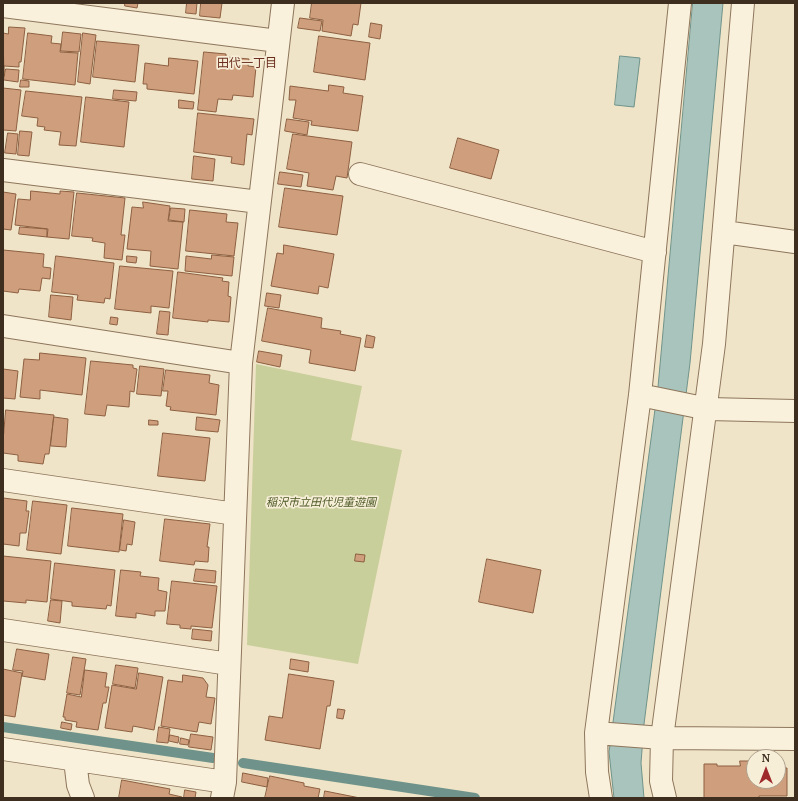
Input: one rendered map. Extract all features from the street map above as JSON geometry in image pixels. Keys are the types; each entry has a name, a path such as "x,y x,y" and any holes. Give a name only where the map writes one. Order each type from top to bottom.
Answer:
{"street":[{"path":"3,749 75,760 223,790 241,363 283,3"},
{"path":"601,798 597,772 599,733 645,396 655,252 680,3"},
{"path":"665,798 655,737 700,407 714,344 743,3"},
{"path":"3,6 278,41"},
{"path":"3,170 259,202"},
{"path":"360,174 655,252"},
{"path":"724,232 795,242"},
{"path":"3,326 241,363"},
{"path":"645,396 700,407 795,411"},
{"path":"3,480 235,514"},
{"path":"3,630 229,664"},
{"path":"599,733 655,737 795,739"},
{"path":"75,760 78,785 83,798"}],"green space":[{"name":"稲沢市立田代児童遊園","path":"256,364 362,386 351,440 402,450 358,664 247,645"}],"water":[{"path":"693,3 723,3 690,363 644,724 641,763 644,798 614,798 609,752 658,387"},
{"path":"620,56 640,58 634,107 615,105"}],"building":[{"path":"125,3 138,3 137,8 125,6"},
{"path":"187,3 197,3 196,14 186,13"},
{"path":"201,3 222,3 220,18 200,16"},
{"path":"312,3 361,3 358,25 353,24 351,36 322,31 323,20 310,18"},
{"path":"300,18 322,21 320,31 298,28"},
{"path":"371,23 382,25 380,39 369,37"},
{"path":"9,27 25,28 21,62 19,62 19,67 4,66 4,76 3,33 8,34"},
{"path":"63,32 81,34 79,52 61,51"},
{"path":"28,33 52,36 51,43 61,44 60,52 78,53 75,85 23,79"},
{"path":"83,33 96,35 90,84 78,82"},
{"path":"319,36 370,43 365,80 314,72"},
{"path":"97,41 139,45 135,82 93,77"},
{"path":"204,52 226,54 226,57 249,59 248,66 256,67 253,97 233,95 232,100 218,99 216,112 198,110"},
{"path":"169,58 198,61 194,94 147,89 147,84 143,84 145,63 168,66"},
{"path":"6,69 19,70 18,82 4,80"},
{"path":"21,80 29,81 29,87 20,87"},
{"path":"329,85 344,87 343,93 363,96 358,131 311,125 312,121 293,118 296,100 289,100 290,86 328,91"},
{"path":"3,88 21,90 16,131 3,130"},
{"path":"114,90 137,92 136,101 113,99"},
{"path":"26,91 82,97 76,146 59,145 61,132 44,130 45,127 37,126 38,118 22,116"},
{"path":"86,97 129,102 124,147 81,142"},
{"path":"179,100 194,102 193,109 179,108"},
{"path":"198,113 254,119 252,135 247,134 244,165 231,163 232,157 194,152"},
{"path":"287,119 309,122 307,135 285,131"},
{"path":"20,131 32,132 29,156 18,155"},
{"path":"8,133 18,134 16,154 5,153"},
{"path":"293,134 352,142 347,178 336,176 333,190 307,186 309,173 287,169"},
{"path":"458,138 499,150 491,179 450,168"},
{"path":"194,156 215,159 213,181 192,179"},
{"path":"280,172 303,175 301,187 278,184"},
{"path":"285,188 343,196 337,235 279,227"},
{"path":"31,191 60,194 60,191 74,192 69,239 47,237 48,229 15,225 18,199 30,200"},
{"path":"3,192 16,194 11,230 3,229"},
{"path":"77,193 125,198 121,235 125,235 122,260 104,258 105,243 92,241 93,238 72,236"},
{"path":"143,202 170,206 168,221 183,222 178,269 150,266 151,251 127,249 132,207 143,208"},
{"path":"171,208 185,209 184,222 169,220"},
{"path":"190,210 227,214 226,222 238,223 234,256 186,251"},
{"path":"20,227 47,229 47,237 19,234"},
{"path":"284,245 334,254 328,288 319,286 318,294 271,286 277,253 283,254"},
{"path":"3,250 44,254 43,267 51,268 50,279 42,278 40,291 19,289 18,293 3,291"},
{"path":"212,255 234,257 232,276 185,271 186,256 211,259"},
{"path":"56,256 114,263 110,299 105,298 104,303 77,300 78,295 52,292"},
{"path":"127,256 137,257 136,263 127,262"},
{"path":"120,266 173,271 169,308 151,306 151,313 115,309"},
{"path":"178,272 223,278 222,281 229,282 228,296 231,297 229,322 208,320 208,322 173,318"},
{"path":"267,293 281,295 279,308 265,306"},
{"path":"51,295 73,297 71,320 49,317"},
{"path":"268,308 322,318 321,328 341,331 340,334 361,338 355,371 309,363 311,350 262,341"},
{"path":"160,311 170,312 168,335 157,334"},
{"path":"111,317 118,318 117,325 110,324"},
{"path":"367,335 375,337 373,348 365,347"},
{"path":"259,351 282,355 280,367 257,362"},
{"path":"40,353 86,358 82,395 40,390 40,399 20,397 24,359 39,360"},
{"path":"91,361 133,365 133,368 137,369 134,392 130,391 129,407 107,405 105,416 85,414"},
{"path":"140,366 164,369 161,396 137,394"},
{"path":"3,369 18,371 15,399 3,398"},
{"path":"166,370 210,375 209,383 219,385 216,415 170,410 171,407 166,406 168,391 163,391"},
{"path":"6,410 54,415 49,454 45,454 43,464 18,461 18,455 3,453"},
{"path":"54,417 68,419 66,447 51,446"},
{"path":"197,417 220,420 218,432 196,430"},
{"path":"149,420 158,421 158,425 149,425"},
{"path":"163,433 210,438 205,481 158,476"},
{"path":"3,498 27,501 26,511 29,511 26,533 20,533 19,546 3,544"},
{"path":"33,501 67,505 61,554 27,550"},
{"path":"72,508 123,514 119,552 68,546"},
{"path":"165,519 210,524 207,547 209,547 208,562 195,561 194,565 160,561"},
{"path":"124,520 135,522 132,545 127,544 126,551 120,550"},
{"path":"356,554 365,555 364,562 355,561"},
{"path":"3,556 51,561 47,602 26,600 26,603 3,601"},
{"path":"487,559 541,570 533,613 479,602"},
{"path":"55,563 115,570 111,606 107,605 106,609 72,606 72,602 51,599"},
{"path":"196,569 216,571 215,583 194,581"},
{"path":"121,570 141,572 140,576 159,578 158,590 167,592 165,611 155,611 155,616 136,613 136,618 116,616"},
{"path":"172,581 217,586 212,628 191,626 191,629 180,628 180,625 167,624"},
{"path":"51,600 62,601 60,623 48,621"},
{"path":"193,629 212,631 211,641 192,639"},
{"path":"17,649 49,654 45,680 22,676 23,671 13,670"},
{"path":"73,657 86,659 80,695 67,693"},
{"path":"291,659 309,662 308,672 290,669"},
{"path":"116,665 138,668 135,688 113,684"},
{"path":"3,669 22,673 15,717 3,715"},
{"path":"85,670 107,673 105,687 109,687 106,703 103,703 98,730 76,727 77,722 65,720 65,717 63,717 67,694 81,697"},
{"path":"139,673 163,677 154,730 133,726 132,732 105,728 112,685 136,689"},
{"path":"289,674 334,681 330,706 327,706 320,749 265,740 269,716 282,718"},
{"path":"183,675 203,678 208,685 206,697 215,698 211,724 199,722 197,732 161,726 168,680 182,682"},
{"path":"338,709 345,710 343,719 337,718"},
{"path":"62,722 72,724 71,730 61,728"},
{"path":"159,727 170,729 168,743 157,742"},
{"path":"191,734 213,737 211,750 189,747"},
{"path":"170,735 179,737 178,743 169,741"},
{"path":"181,738 189,740 188,745 180,744"},
{"path":"740,761 746,761 746,789 786,789 787,768 787,796 759,796 759,798 704,798 704,764 717,764 717,766 740,766"},
{"path":"243,773 268,778 267,787 242,782"},
{"path":"270,776 304,783 304,786 320,789 318,798 265,798"},
{"path":"122,780 170,789 169,794 182,798 119,798"},
{"path":"185,790 196,792 195,798 184,798"},
{"path":"325,791 360,798 324,798"}],"waterway":[{"path":"3,727 213,758"},
{"path":"243,763 475,798"}],"district":[{"name":"田代一丁目","path":"247,64"}]}
